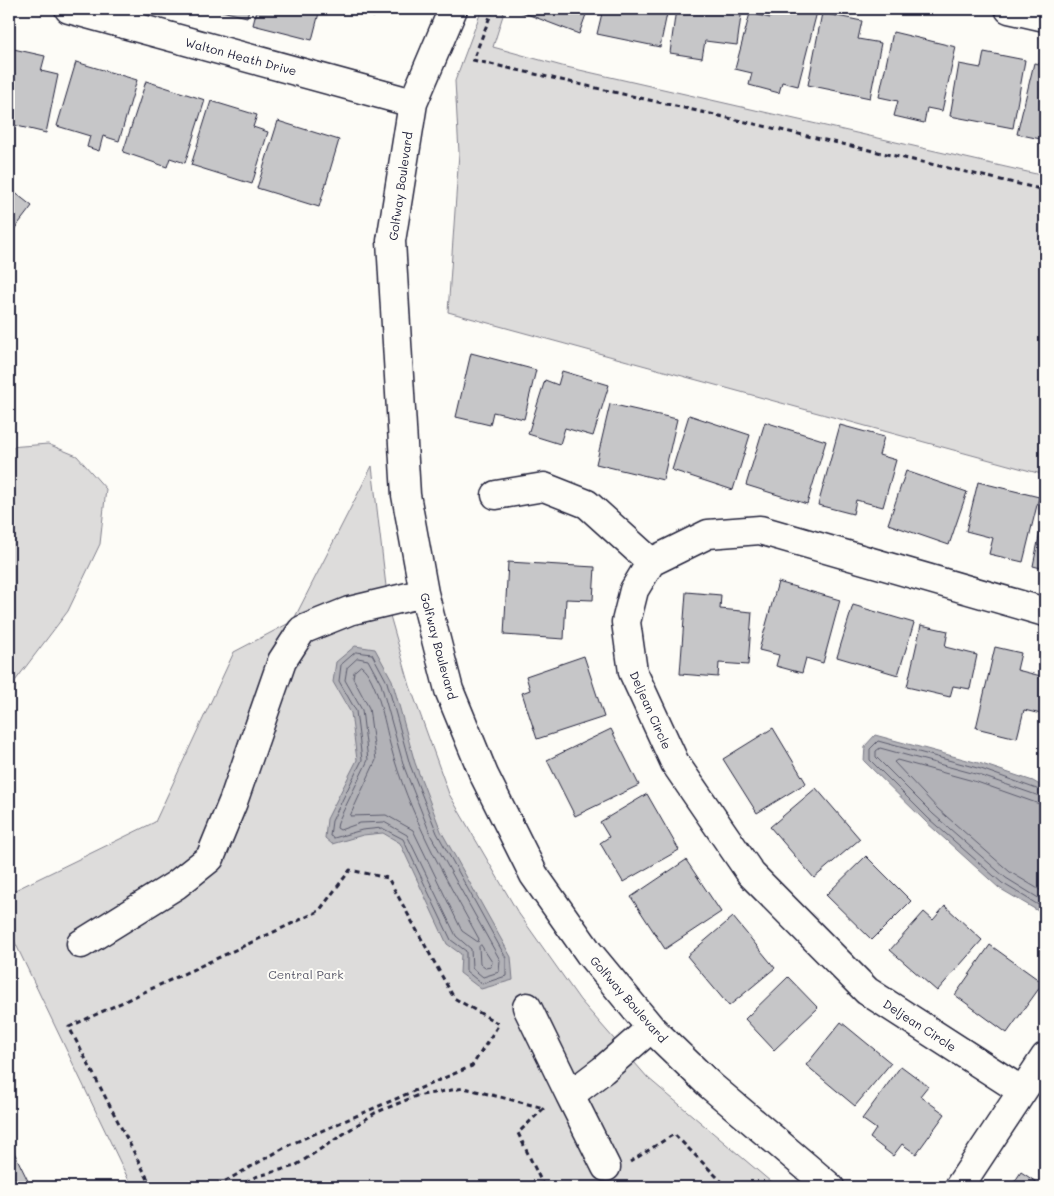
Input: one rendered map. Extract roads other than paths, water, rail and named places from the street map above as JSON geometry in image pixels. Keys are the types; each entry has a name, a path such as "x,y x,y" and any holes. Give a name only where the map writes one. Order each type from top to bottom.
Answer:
{"street":[{"name":"Walton Heath Drive","path":"69,9 413,102"},
{"name":"Golfway Boulevard","path":"453,9 413,102 391,241 406,495 424,593 449,690 484,775 534,875 589,953 651,1028 711,1086 830,1187"},
{"path":"1009,9 1045,17"},
{"path":"496,495 544,486 587,504 651,562 708,534 760,530 1045,612"},
{"name":"Deljean Circle","path":"651,562 634,590 626,622 633,672 675,763 751,874 867,991 1022,1091"},
{"path":"81,944 176,885 210,858 233,802 282,661 302,630 350,611 424,593"},
{"path":"527,1007 570,1094 615,1167"},
{"path":"570,1094 603,1070 651,1028"},
{"path":"959,1187 1045,1056"}],"water":[{"path":"355,646 375,649 392,680 415,763 441,831 511,957 513,980 481,989 460,973 461,954 447,944 400,843 383,833 363,835 332,844 325,838 327,819 357,760 351,713 333,682 336,662"},
{"path":"875,735 982,764 1033,781 1045,788 1045,915 999,888 926,822 864,761 865,746"}],"park label":[{"name":"Central Park","path":"306,974"}]}
